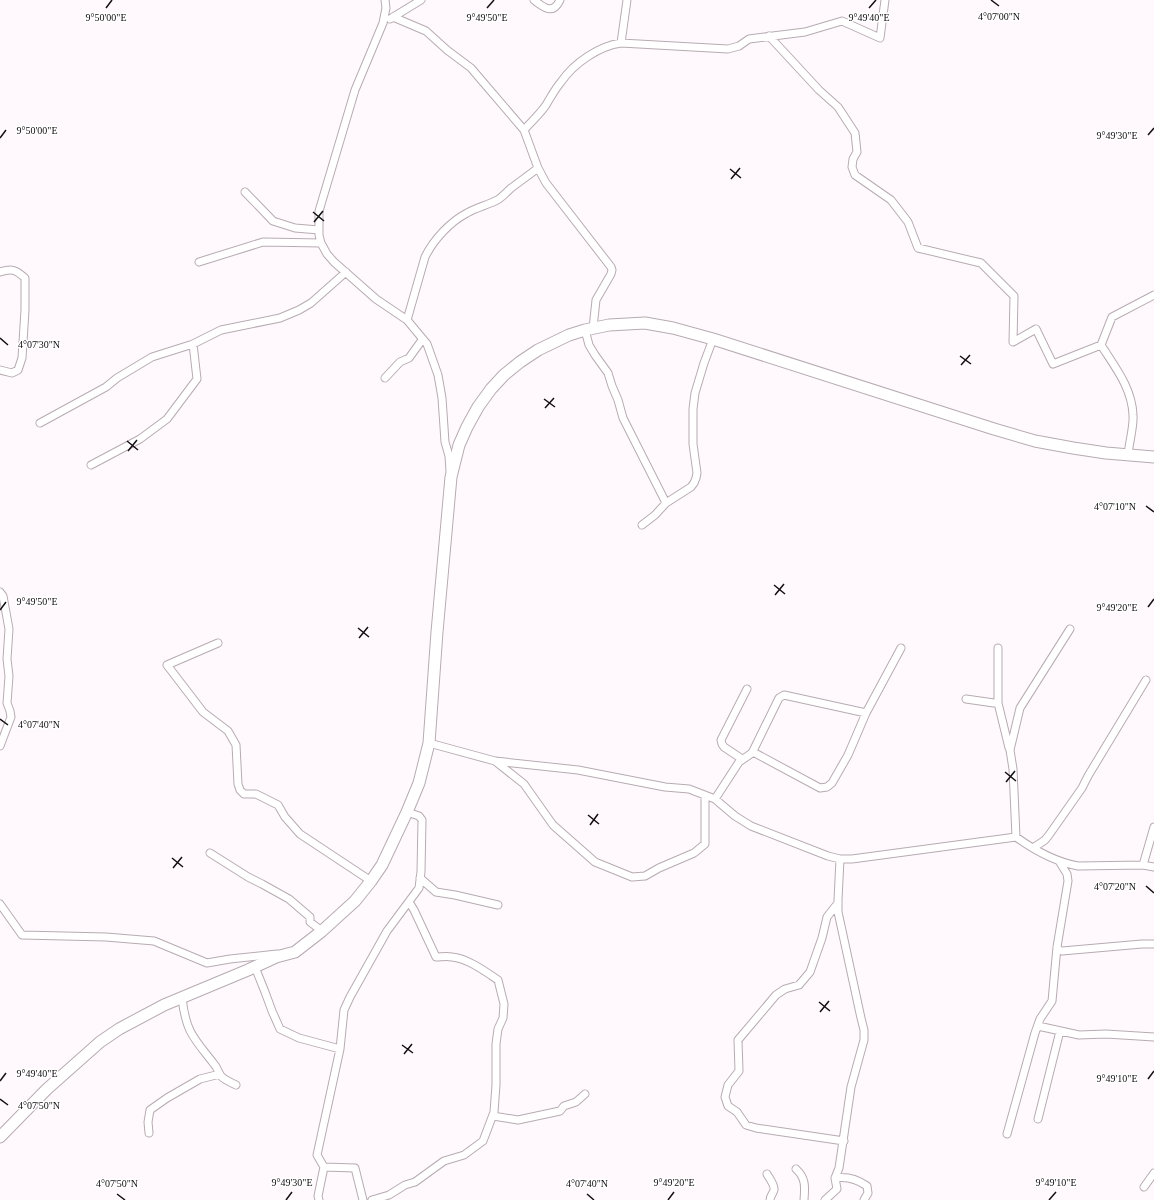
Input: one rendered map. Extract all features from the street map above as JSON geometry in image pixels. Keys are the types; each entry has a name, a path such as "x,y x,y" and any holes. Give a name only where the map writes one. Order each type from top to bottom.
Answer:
{"main road":[{"path":"0,1137 47,1089 100,1042 119,1029 164,1005 276,957 295,952 322,931 355,901 382,865 419,783 429,743 451,477 459,445 478,407 491,389 504,374 538,350 564,337 589,329 623,324 645,323 673,328 713,339 1029,439 1088,451 1154,457"}],"street":[{"path":"385,0 386,8 382,23 355,90 319,211 319,230 321,243 327,254 376,299 407,320 422,340 427,344 438,375 442,398 445,442 449,456 451,477"},
{"path":"382,23 421,0"},
{"path":"534,0 542,6 550,9 556,7 560,0"},
{"path":"621,43 627,0"},
{"path":"524,130 540,112 560,82 574,67 605,47 621,43 728,49 739,46 749,39 805,32 842,21 880,38 885,0"},
{"path":"393,17 426,31 447,50 471,68 524,130 538,168 551,191 611,267 611,274 596,300 589,329 589,345 608,373 623,418 666,503"},
{"path":"769,36 819,90 838,107 855,133 857,152 853,159 852,167 855,175 891,200 908,222 918,248 981,263 1014,296 1013,342 1036,329 1053,364 1101,345 1112,317 1154,295"},
{"path":"407,320 425,257 436,240 459,218 468,212 499,199 538,168"},
{"path":"245,192 273,221 295,228 319,230"},
{"path":"199,262 263,242 321,243"},
{"path":"0,272 10,270 18,272 25,278 26,310 22,358 18,370 12,373 0,370"},
{"path":"40,423 106,387 117,378 152,357 193,344 221,330 280,318 299,310 311,303 346,272"},
{"path":"642,525 655,515 666,503 690,487 696,478 697,473 693,444 693,409 695,393 713,339"},
{"path":"385,378 400,362 408,358 422,340"},
{"path":"91,465 140,439 167,419 197,378 193,344"},
{"path":"1101,345 1120,375 1130,396 1134,416 1128,455"},
{"path":"0,592 3,596 9,630 7,659 9,676 7,703 11,717 0,746"},
{"path":"1010,750 1020,708 1070,629"},
{"path":"218,643 166,665 204,712 228,731 231,736 236,745 238,784 240,790 244,794 256,794 278,805 285,817 300,834 371,881"},
{"path":"753,752 820,788 827,787 832,783 848,755 866,713 901,648"},
{"path":"998,648 998,703 1010,750 1013,769 1016,837"},
{"path":"1033,848 1045,840 1082,788 1146,680"},
{"path":"742,759 724,747 721,740 747,689"},
{"path":"715,799 739,762 753,752 781,696 784,695 866,713"},
{"path":"966,699 998,703"},
{"path":"429,743 495,761 578,770 665,787 689,789 715,799 735,816 751,826 828,856 840,859 852,859 1016,837 1033,848 1059,861 1078,866 1143,865 1154,867"},
{"path":"495,761 524,784 553,825 595,862 632,877 645,876 659,868 694,853 705,844 705,795"},
{"path":"318,1200 324,1167 317,1155 340,1049 344,1010 386,931 419,888 422,820 419,816 407,812"},
{"path":"1143,865 1154,827"},
{"path":"210,853 248,877 289,899 310,917 310,922 322,931"},
{"path":"825,1200 837,1189 835,1178 839,1168 844,1141 851,1087 864,1040 864,1030 838,912 840,859"},
{"path":"1007,1134 1035,1033 1040,1019 1052,1001 1057,947 1068,881 1067,874 1059,861"},
{"path":"420,878 436,892 498,904"},
{"path":"372,1200 389,1195 405,1185 415,1182 444,1161 464,1155 482,1141 493,1116 496,1085 496,1044 498,1029 503,1018 504,1004 498,980 470,963 453,956 436,957 409,902"},
{"path":"838,903 827,917 822,938 810,972 799,984 785,989 776,995 738,1040 738,1071 728,1085 725,1097 728,1106 737,1112 746,1125 756,1128 844,1141"},
{"path":"0,904 22,935 106,937 154,942 207,962 295,952"},
{"path":"1057,947 1062,951 1154,944"},
{"path":"255,967 280,1029 299,1038 340,1049"},
{"path":"182,998 187,1025 196,1041 215,1065 220,1074 227,1081 236,1085"},
{"path":"1038,1026 1079,1035 1106,1034 1154,1036"},
{"path":"1038,1119 1060,1031"},
{"path":"149,1133 148,1122 150,1110 167,1098 200,1079 220,1074"},
{"path":"493,1116 518,1120 560,1111 564,1106 576,1102 585,1094"},
{"path":"324,1167 355,1168 363,1200"},
{"path":"796,1169 801,1174 804,1182 804,1200"},
{"path":"1144,1187 1154,1173"},
{"path":"767,1174 774,1187 774,1192 770,1197 770,1200"},
{"path":"835,1178 852,1178 867,1186 868,1192 864,1200"}]}
